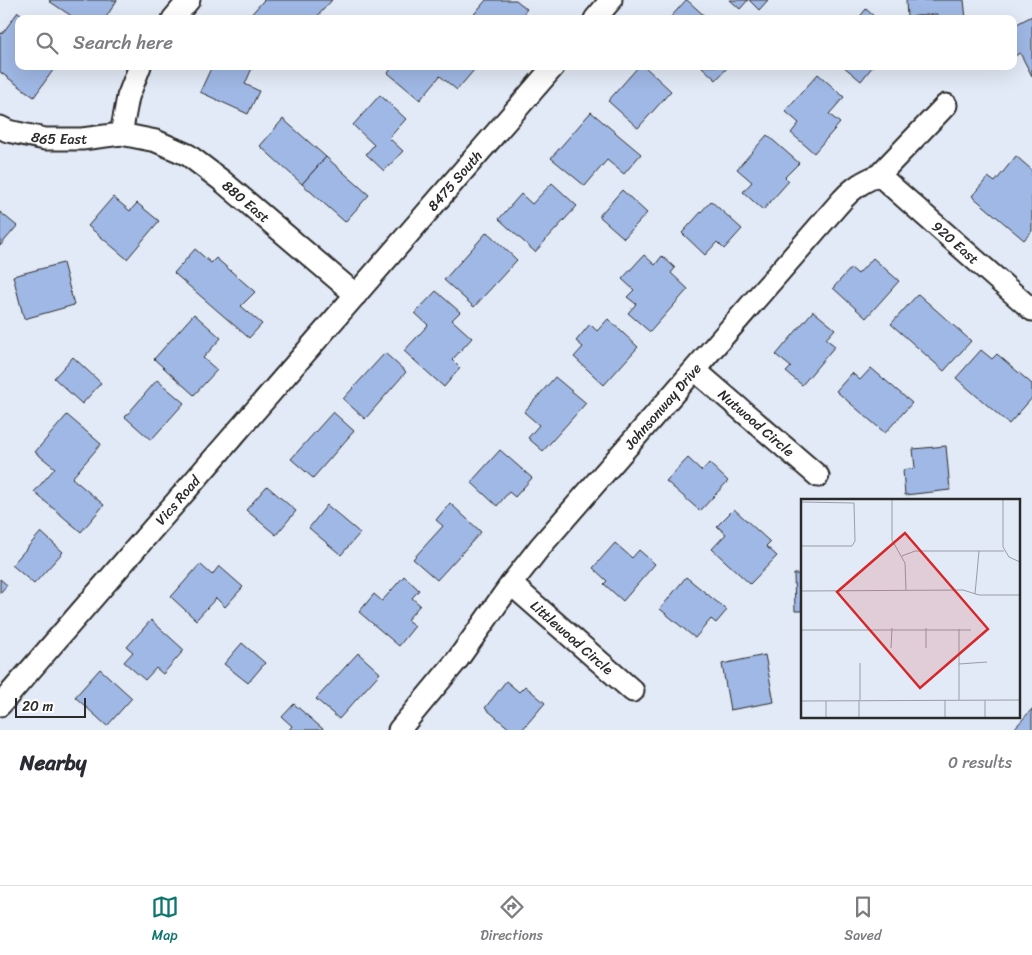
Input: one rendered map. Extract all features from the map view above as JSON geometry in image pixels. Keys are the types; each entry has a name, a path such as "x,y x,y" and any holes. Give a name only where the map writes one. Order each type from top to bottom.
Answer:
{"street":[{"path":"176,15 189,0"},
{"path":"598,15 611,0"},
{"path":"121,134 128,97 138,70"},
{"name":"8475 South","path":"356,295 551,70"},
{"name":"Johnsonway Drive","path":"400,730 458,659 511,584 540,547 843,199 865,180 879,175 946,105"},
{"name":"865 East","path":"0,127 8,131 45,139 82,139 121,134"},
{"name":"880 East","path":"121,134 156,140 188,155 221,180 356,295"},
{"name":"920 East","path":"879,175 1032,310"},
{"name":"Vics Road","path":"0,705 356,295"},
{"name":"Nutwood Circle","path":"695,370 818,476"},
{"name":"Littlewood Circle","path":"511,584 633,691"}],"building":[{"path":"117,0 108,15 70,15 49,1"},
{"path":"264,0 332,0 319,15 251,15"},
{"path":"486,0 516,0 527,9 522,15 473,15"},
{"path":"687,0 704,15 673,15"},
{"path":"730,0 748,0 740,9"},
{"path":"749,0 768,0 759,10"},
{"path":"906,0 964,0 966,15 907,15"},
{"path":"866,9 873,15 861,15"},
{"path":"15,16 15,70 53,70 34,97 0,72 0,32 2,34"},
{"path":"1032,16 1032,76 1020,53 1017,55 1017,24"},
{"path":"210,70 251,70 245,84 259,91 248,114 200,92"},
{"path":"390,70 474,70 457,90 440,76 420,100 388,73"},
{"path":"635,70 648,70 671,91 638,128 608,101"},
{"path":"705,70 725,70 716,80"},
{"path":"848,70 870,70 861,81"},
{"path":"818,74 844,97 829,114 840,123 814,153 791,133 799,123 785,111"},
{"path":"380,95 406,119 389,138 403,151 384,171 366,154 374,145 353,125"},
{"path":"591,112 641,154 624,174 607,160 585,186 551,158"},
{"path":"283,119 326,157 302,184 260,146"},
{"path":"767,135 799,163 785,177 789,181 763,210 743,192 752,182 737,169"},
{"path":"1016,156 1032,170 1032,231 1024,240 972,196 988,177 995,182"},
{"path":"326,157 369,195 345,222 302,184"},
{"path":"552,183 577,206 535,252 499,219 521,194 532,204"},
{"path":"622,190 647,213 624,238 599,216"},
{"path":"113,197 130,211 137,203 159,221 127,259 88,226"},
{"path":"711,201 742,229 724,249 717,242 705,255 682,233"},
{"path":"0,212 17,226 0,246"},
{"path":"487,232 517,260 474,307 444,280"},
{"path":"195,249 211,263 216,258 255,292 241,306 262,324 249,338 174,273"},
{"path":"644,255 655,265 662,256 675,268 671,273 688,289 650,332 628,313 636,304 627,297 634,290 622,279"},
{"path":"873,258 899,281 866,318 833,288 851,268 858,274"},
{"path":"63,263 74,305 24,319 13,276"},
{"path":"436,291 460,312 452,320 472,338 452,360 460,368 444,387 404,351 428,325 415,313"},
{"path":"918,294 971,341 944,371 891,324"},
{"path":"813,311 835,329 826,339 835,346 802,385 786,372 791,367 776,355"},
{"path":"194,314 221,338 203,358 217,370 194,395 154,359"},
{"path":"608,319 638,347 604,385 574,357 583,347 576,341 590,324 597,331"},
{"path":"981,350 992,359 997,354 1032,384 1032,398 1009,424 956,378"},
{"path":"385,353 406,372 365,419 343,399"},
{"path":"73,357 101,383 82,404 54,378"},
{"path":"871,368 912,403 885,433 836,391 852,373 860,380"},
{"path":"555,377 586,403 543,451 528,438 539,425 524,412"},
{"path":"157,380 184,403 151,440 125,417"},
{"path":"333,412 354,431 313,478 291,459"},
{"path":"67,415 101,444 72,478 104,505 81,532 34,492 55,468 35,452"},
{"path":"946,446 950,490 905,495 903,470 915,468 913,449"},
{"path":"500,450 532,478 515,497 509,492 497,506 471,482"},
{"path":"688,458 702,471 709,463 728,481 700,511 666,481"},
{"path":"267,486 296,511 276,535 246,510"},
{"path":"450,503 481,532 437,580 413,559 443,526 436,520"},
{"path":"327,505 360,533 341,555 309,528"},
{"path":"734,509 770,542 766,546 777,556 750,584 712,549 726,534 717,526"},
{"path":"41,532 63,552 34,584 12,565"},
{"path":"615,543 632,558 639,550 655,564 623,601 604,584 607,581 593,568"},
{"path":"200,564 212,575 219,566 243,587 225,607 216,598 196,620 171,597"},
{"path":"794,574 801,574 801,611 795,611"},
{"path":"404,576 419,590 412,598 420,605 407,620 415,626 399,646 359,612 374,594 382,601"},
{"path":"686,577 727,610 716,623 711,619 695,638 660,609"},
{"path":"0,579 7,585 0,593"},
{"path":"151,620 184,650 163,674 156,668 145,680 124,662 133,652 127,647"},
{"path":"242,643 265,663 248,683 224,664"},
{"path":"358,653 380,673 339,719 316,699"},
{"path":"765,655 774,702 730,710 722,664"},
{"path":"100,669 132,698 107,726 75,697"},
{"path":"506,681 519,692 525,686 545,703 522,730 511,730 485,708"},
{"path":"294,704 324,730 289,730 292,726 282,717"},
{"path":"1032,709 1032,730 1013,730"}]}
